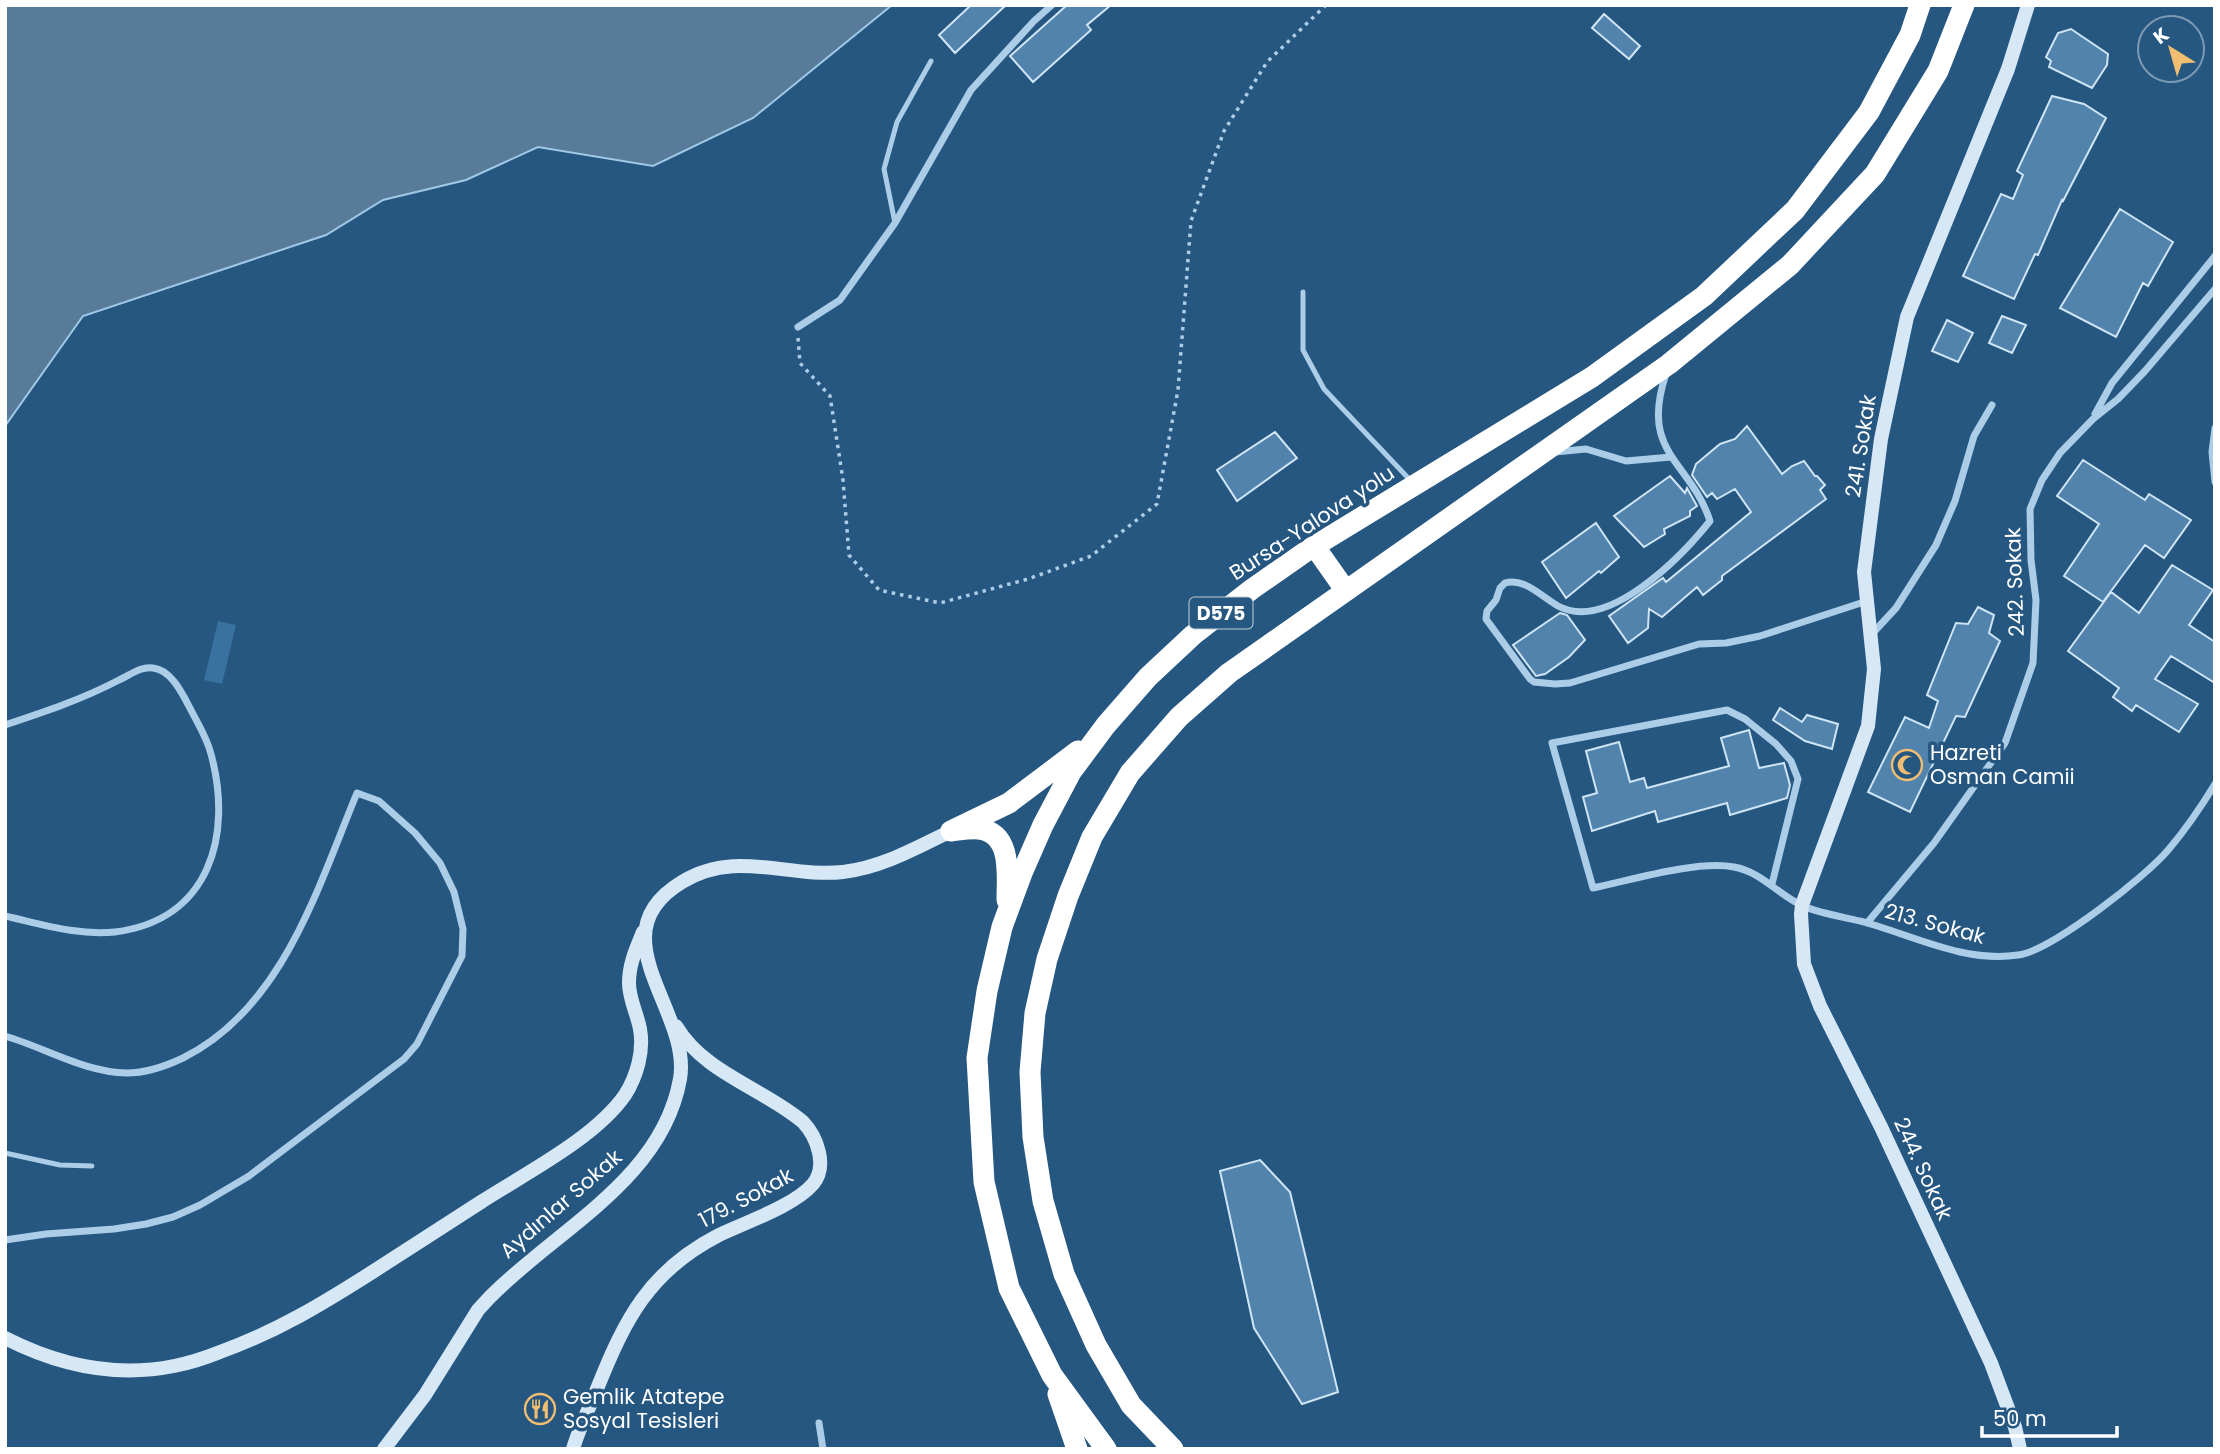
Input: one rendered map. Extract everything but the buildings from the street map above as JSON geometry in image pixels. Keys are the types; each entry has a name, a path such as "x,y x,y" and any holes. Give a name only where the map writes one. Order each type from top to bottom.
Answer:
{"highway":[{"name":"Bursa-Yalova yolu","path":"1107,1449 1052,1375 1009,1288 984,1182 977,1058 987,991 1008,912 1043,825 1071,772 1148,677 1193,635 1252,589 1315,547 1592,377 1704,296 1795,210 1869,112 1910,35 1920,5"},
{"name":"D575","path":"1173,1449 1131,1405 1096,1345 1064,1273 1043,1201 1032,1137 1030,1072 1035,1013 1047,958 1092,837 1130,773 1180,717 1229,673 1669,364 1790,265 1875,174 1938,71 1964,5"},
{"path":"1315,547 1346,591"},
{"path":"951,831 1009,803 1097,737"},
{"path":"951,831 978,829 998,838 1006,861 1008,912"},
{"path":"1052,1375 1077,1449"}],"street":[{"path":"797,327 840,300 895,223 971,90 1052,5"},
{"name":"241. Sokak","path":"1802,905 1868,726 1874,669 1864,572 1881,439 1908,317 2008,69 2028,5"},
{"name":"242. Sokak","path":"2093,419 2112,383 2215,256"},
{"name":"242. Sokak","path":"1867,923 1934,843 2005,743 2034,663 2036,600 2031,560 2030,509 2042,480 2060,453 2145,371 2215,289"},
{"path":"1669,364 1658,403 1660,435 1671,457 1706,507 1710,521 1690,547 1632,594 1606,607 1574,612 1560,607 1519,582 1509,581 1500,588 1496,600 1487,611 1486,620 1530,679 1544,684 1570,683 1689,646 1760,636 1867,601"},
{"path":"1871,635 1896,608 1936,545 1955,501 1974,436 1992,405"},
{"path":"2215,428 2212,452 2215,482"},
{"path":"1540,454 1586,449 1626,461 1671,457"},
{"path":"5,725 90,694 138,670 149,667 159,669 184,697 204,736 214,766 217,806 217,838 206,875 180,906 149,923 117,932 83,933 5,916"},
{"name":"213. Sokak","path":"1772,884 1798,779 1790,761 1776,744 1745,719 1727,710 1552,743 1593,888 1700,867 1748,870 1802,905 1936,946 1987,957 2022,955 2073,929 2167,852 2215,784"},
{"path":"5,1036 84,1065 129,1073 163,1066 208,1044 241,1017 276,969 309,907 356,793 379,801 415,833 440,863 454,892 463,929 462,956 416,1045 404,1059 249,1176 200,1205 173,1217 146,1224 5,1240"},
{"path":"5,1338 56,1359 109,1371 134,1371 177,1366 210,1356 256,1339 317,1308 573,1143 617,1105 626,1093 640,1055 640,1028 630,997 629,970 633,954 648,922 659,902 669,891 694,875 755,865 828,873 859,870 893,858 951,831"},
{"name":"244. Sokak","path":"1802,905 1804,964 1820,1006 1881,1127 1991,1363 2015,1427 2020,1449"},
{"name":"Aydınlar Sokak","path":"384,1449 425,1395 478,1310 626,1180 657,1141 668,1117 680,1078 681,1063 670,1016 648,966 648,922"},
{"name":"179. Sokak","path":"573,1449 615,1343 638,1303 655,1282 699,1246 798,1197 819,1175 819,1152 810,1129 794,1114 715,1066 680,1033 670,1016"},
{"path":"819,1423 823,1449"}],"lane":[{"path":"895,223 884,169 897,122 931,61"},
{"path":"1303,292 1303,350 1324,389 1415,485"},
{"path":"5,1153 60,1165 92,1166"}],"path":[{"path":"797,327 800,363 830,396 849,555 879,590 940,604 1028,579 1091,556 1157,504 1178,390 1191,221 1224,131 1267,62 1326,5"}],"shaded area":[{"path":"5,5 892,5 753,118 653,166 538,147 466,180 383,200 326,235 83,316 5,426"},
{"path":"218,621 236,625 222,684 204,680"}],"place":[{"name":"Hazreti Osman Camii","path":"1907,765"},
{"name":"Gemlik Atatepe Sosyal Tesisleri","path":"540,1409"}]}
